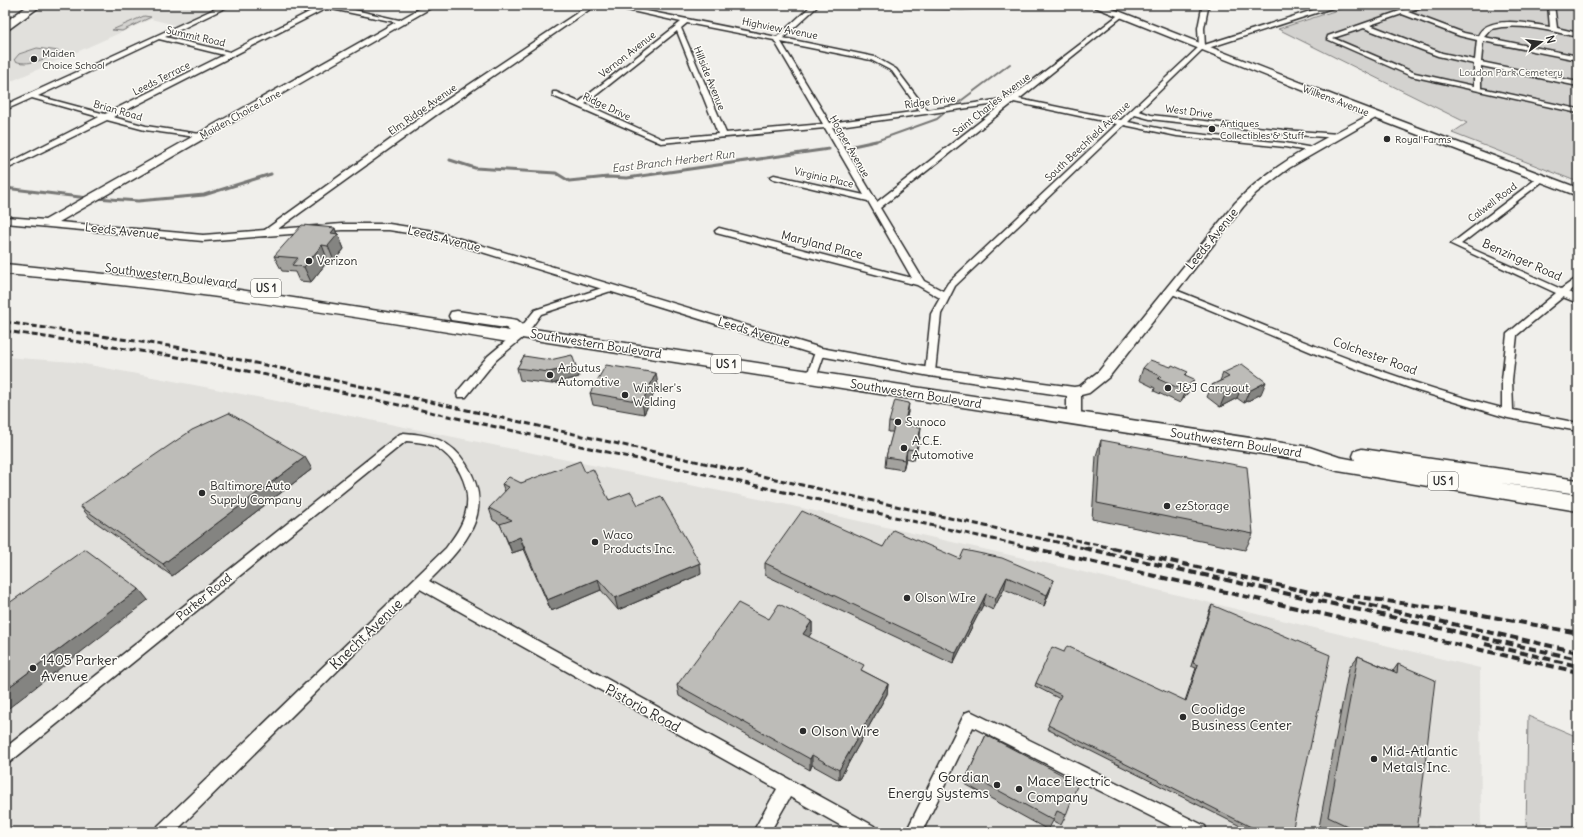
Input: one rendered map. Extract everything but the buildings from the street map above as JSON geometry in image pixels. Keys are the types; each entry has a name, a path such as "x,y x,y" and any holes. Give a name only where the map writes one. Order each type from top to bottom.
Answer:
{"highway":[{"path":"5,18 27,5"},
{"path":"5,27 36,5"}],"main road":[{"name":"Wilkens Avenue","path":"1095,5 1578,192"},
{"name":"Southwestern Boulevard","path":"5,259 71,263 254,286 511,324 522,333"},
{"name":"Southwestern Boulevard","path":"5,269 84,276 233,294 508,337 522,333 1309,454 1338,464 1578,503"},
{"name":"Southwestern Boulevard","path":"1309,454 1336,452 1578,487"}],"street":[{"path":"5,108 228,5"},
{"path":"324,5 405,22"},
{"name":"Leeds Terrace","path":"5,168 324,5"},
{"name":"Maiden Choice Lane","path":"47,224 200,136 405,22 432,5"},
{"name":"Elm Ridge Avenue","path":"265,234 433,113 594,5"},
{"name":"Highview Avenue","path":"608,5 863,55 882,62 894,70 924,112"},
{"path":"779,38 816,5"},
{"path":"909,5 962,8 999,5"},
{"path":"1202,47 1201,28 1204,5"},
{"path":"1312,5 1322,10"},
{"name":"South Beechfield Avenue","path":"930,372 936,314 944,296 958,277 1202,47 1337,5"},
{"path":"1423,5 1330,37 1330,39 1413,75 1477,88 1578,112"},
{"path":"1552,5 1554,30"},
{"path":"1402,12 1455,33 1578,58"},
{"name":"Saint Charles Avenue","path":"875,208 1121,15"},
{"name":"Vernon Avenue","path":"579,105 688,20"},
{"path":"1477,88 1480,38 1484,30 1495,26 1514,24 1578,35"},
{"path":"1363,26 1440,55 1578,84"},
{"name":"Hillside Avenue","path":"678,27 723,136"},
{"name":"Summit Road","path":"158,37 230,54"},
{"name":"Hooper Avenue","path":"779,38 777,40 869,199 920,283"},
{"name":"Ridge Drive","path":"556,94 661,141 827,125 1013,100 1188,136 1285,145 1313,150"},
{"name":"Brian Road","path":"31,96 145,128 200,136"},
{"name":"West Drive","path":"1133,112 1165,118 1284,132 1338,136"},
{"name":"Leeds Avenue","path":"5,220 203,238 366,226 411,229 459,241 820,352 930,372 1074,392 1084,390 1104,374 1245,198 1269,177 1313,150 1376,115"},
{"name":"Virginia Place","path":"774,177 869,199"},
{"name":"Calwell Road","path":"1455,244 1542,178"},
{"name":"Maryland Place","path":"719,231 920,283"},
{"name":"Benzinger Road","path":"1455,244 1578,300"},
{"path":"1508,414 1507,380 1510,340 1512,334 1578,280"},
{"path":"920,283 944,296"},
{"path":"462,394 492,358 522,333 534,318 542,311 611,288"},
{"name":"Colchester Road","path":"1170,291 1366,368 1508,414 1535,420 1578,426"},
{"path":"811,378 820,352"},
{"path":"1074,392 1074,418"},
{"name":"Knecht Avenue","path":"164,832 450,552 464,534 471,518 474,502 473,487 468,475 444,445 425,439 404,437"},
{"name":"Parker Road","path":"5,757 404,437"},
{"name":"Pistorio Road","path":"419,582 786,788 868,832"},
{"path":"914,832 970,718 1199,832"},
{"path":"761,832 786,788"}],"shaded area":[{"name":"Maiden Choice School","path":"49,5 224,5 179,26 151,19 5,84 5,33"},
{"path":"5,357 74,362 257,397 779,503 1054,565 1480,668 1481,832 1444,832 1434,825 1433,832 5,832"}],"green space":[{"name":"Loudon Park Cemetery","path":"1353,5 1578,5 1578,182 1452,133 1467,123 1278,29"},
{"path":"144,16 151,17 122,31 112,30"},
{"path":"37,48 59,51 44,59 31,63 24,63 14,60 19,54"},
{"path":"1528,716 1578,737 1578,832 1526,832"}],"waterway":[{"name":"East Branch Herbert Run","path":"958,103 1010,64"},
{"name":"East Branch Herbert Run","path":"875,141 937,119 943,114"},
{"name":"East Branch Herbert Run","path":"853,146 875,141"},
{"name":"East Branch Herbert Run","path":"450,160 475,168 556,173 569,181 608,177 627,178 829,149"},
{"name":"East Branch Herbert Run","path":"96,198 138,201 204,195 271,174"},
{"name":"East Branch Herbert Run","path":"5,188 88,198"}],"railway":[{"path":"5,322 176,347 270,366 1088,549"},
{"path":"5,331 167,355 262,374 1036,549"},
{"path":"1048,534 1117,549"},
{"path":"1032,548 1578,672"},
{"path":"1084,548 1578,659"},
{"path":"1112,548 1578,652"},
{"path":"1352,596 1477,614 1578,633"},
{"path":"1485,644 1578,666"}],"place":[{"name":"Maiden Choice School","path":"34,59"},
{"name":"Antiques Collectibles & Stuff","path":"1212,129"},
{"name":"Royal Farms","path":"1387,139"},
{"name":"Verizon","path":"309,261"},
{"name":"Arbutus Automotive","path":"550,375"},
{"name":"J&J Carryout","path":"1168,388"},
{"name":"Winkler's Welding","path":"625,395"},
{"name":"Sunoco","path":"898,422"},
{"name":"A.C.E. Automotive","path":"904,448"},
{"name":"Baltimore Auto Supply Company","path":"202,493"},
{"name":"ezStorage","path":"1167,506"},
{"name":"Waco Products Inc.","path":"595,542"},
{"name":"Olson WIre","path":"907,598"},
{"name":"1405 Parker Avenue","path":"33,668"},
{"name":"Coolidge Business Center","path":"1183,717"},
{"name":"Olson Wire","path":"803,731"},
{"name":"Mid-Atlantic Metals Inc.","path":"1374,759"},
{"name":"Gordian Energy Systems","path":"997,785"},
{"name":"Mace Electric Company","path":"1019,789"}]}
